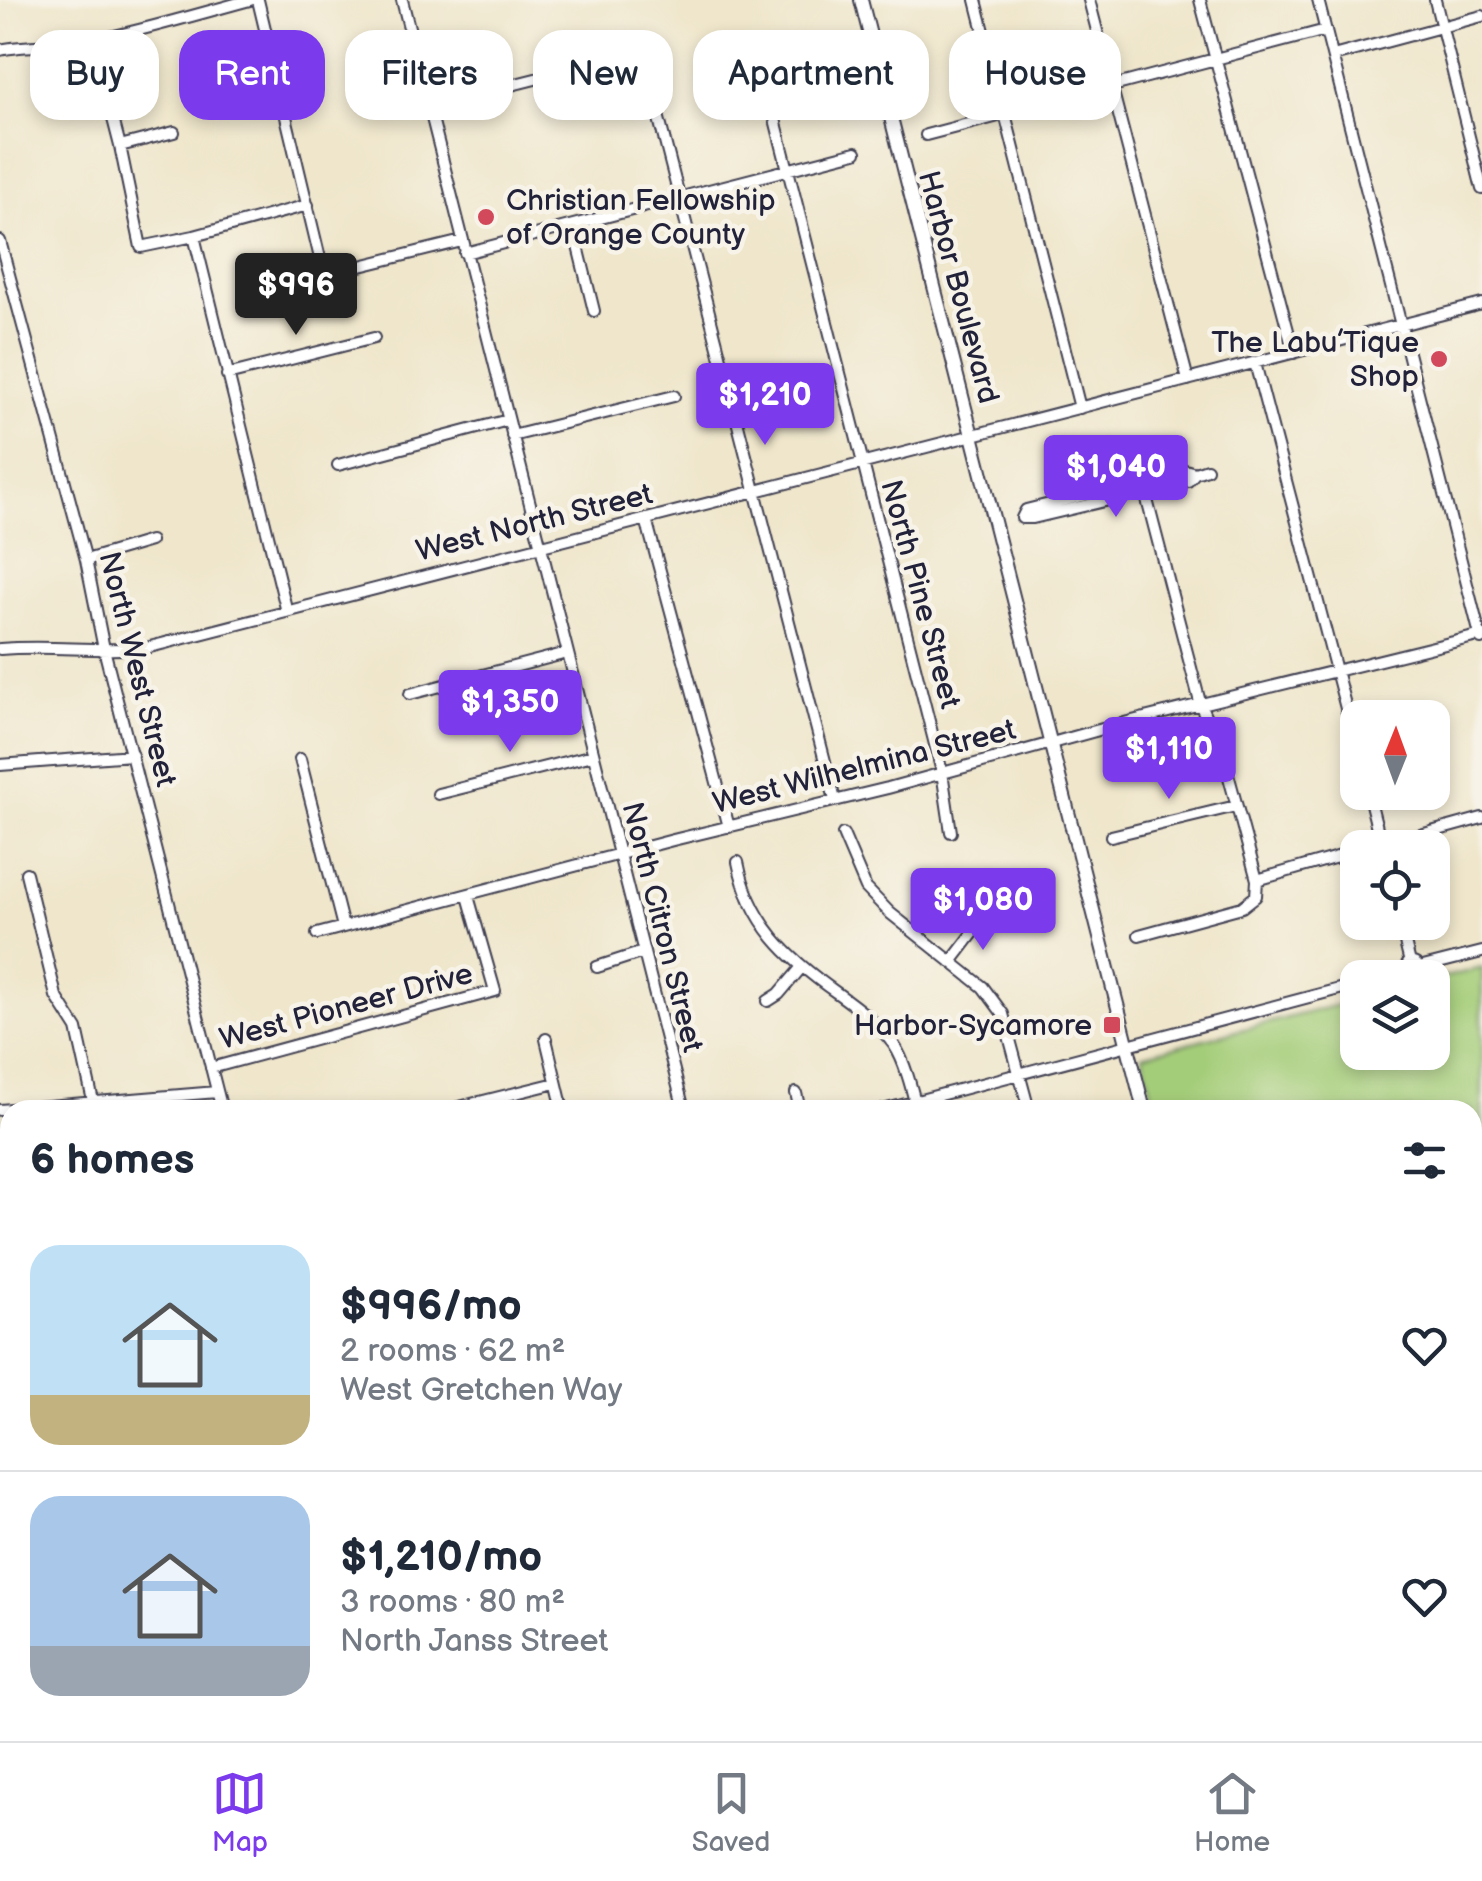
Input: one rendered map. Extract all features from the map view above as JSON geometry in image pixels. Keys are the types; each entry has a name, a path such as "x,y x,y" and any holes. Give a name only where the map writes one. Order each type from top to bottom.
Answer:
{"main road":[{"name":"Harbor Boulevard","path":"861,0 1142,1100"}],"street":[{"path":"135,30 250,0"},
{"path":"258,0 324,275 573,226 856,152"},
{"name":"North Citron Street","path":"402,0 409,30"},
{"path":"976,0 984,30"},
{"path":"1090,0 1098,30"},
{"path":"1200,0 1294,353"},
{"path":"1318,0 1482,637"},
{"path":"1435,0 1482,189"},
{"path":"1333,56 1482,16"},
{"path":"1121,85 1326,30"},
{"path":"0,50 30,45"},
{"path":"113,120 141,247 308,204"},
{"name":"North Citron Street","path":"431,120 681,1100"},
{"path":"659,120 835,800"},
{"name":"North Pine Street","path":"774,120 942,772 951,832"},
{"path":"926,135 988,120"},
{"path":"1006,120 1080,408"},
{"path":"1121,120 1188,380"},
{"path":"120,146 174,132"},
{"path":"573,226 594,311"},
{"path":"194,236 287,612"},
{"name":"North West Street","path":"1,248 86,560 104,649 219,1100"},
{"name":"West North Street","path":"0,649 146,648 1482,304"},
{"path":"228,376 374,338"},
{"path":"1255,363 1344,700"},
{"path":"512,436 674,396"},
{"path":"338,465 508,420"},
{"path":"1185,470 1201,471 1188,480 1145,492 1034,518 1021,516 1026,510 1185,470"},
{"path":"1139,936 1242,907 1256,896 1256,880 1224,759 1201,706 1145,492"},
{"path":"646,519 729,827"},
{"path":"86,560 150,542"},
{"name":"West Wilhelmina Street","path":"317,934 1336,671 1482,637"},
{"path":"410,694 568,653"},
{"path":"0,765 132,754"},
{"path":"438,794 592,755"},
{"path":"300,759 342,927"},
{"path":"1111,836 1236,806"},
{"path":"1439,830 1482,818"},
{"path":"844,834 866,888 890,913 982,986 1003,1014 1026,1100"},
{"path":"1256,880 1340,857"},
{"path":"738,862 746,894 759,921 800,968 870,1017 883,1032 896,1048 914,1100"},
{"path":"26,873 56,996 76,1029 94,1100"},
{"name":"West Pioneer Drive","path":"211,1068 495,992 468,896"},
{"path":"951,962 984,919"},
{"path":"597,967 643,952"},
{"path":"1446,960 1482,952"},
{"path":"768,1001 779,994 800,968"},
{"path":"937,1100 1128,1044 1340,989"},
{"path":"546,1039 560,1100"},
{"path":"486,1100 556,1082"},
{"path":"147,1100 217,1092"},
{"path":"796,1092 798,1100"}],"green space":[{"path":"1482,968 1482,1100 1153,1100 1142,1055 1340,1004 1340,1070 1450,1070 1450,976"}],"place":[{"name":"Christian Fellowship of Orange County","path":"486,217"},
{"name":"The Labu’Tique Shop","path":"1439,359"},
{"name":"Harbor-Sycamore","path":"1112,1025"}]}
